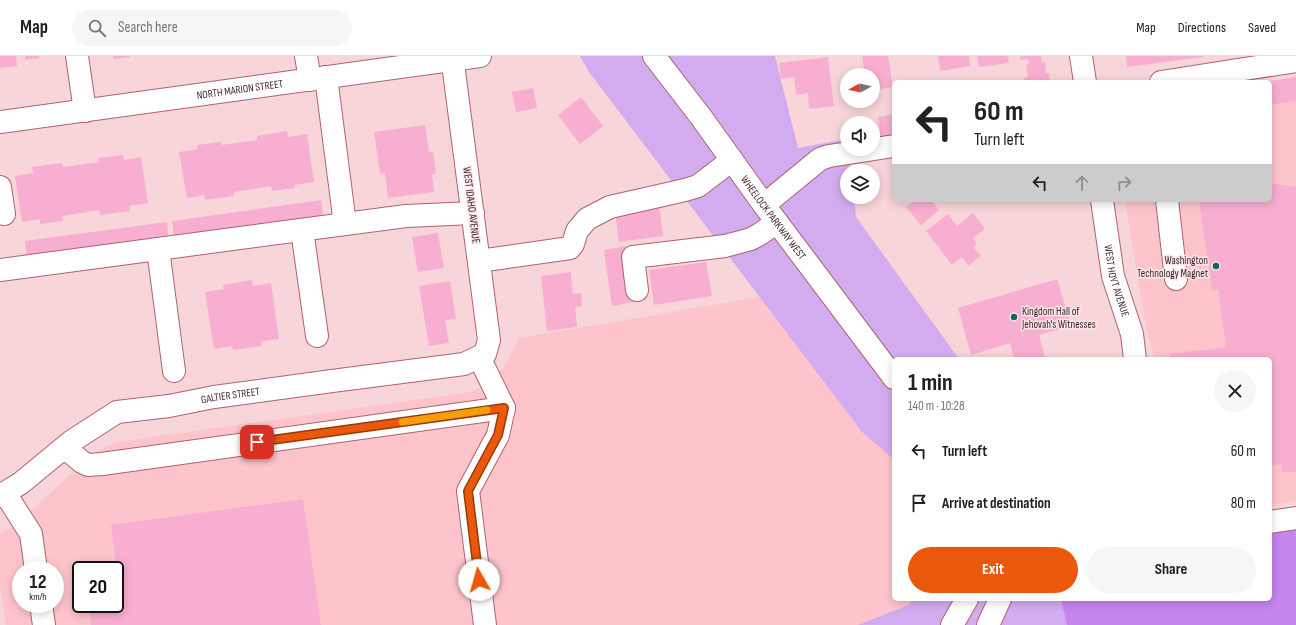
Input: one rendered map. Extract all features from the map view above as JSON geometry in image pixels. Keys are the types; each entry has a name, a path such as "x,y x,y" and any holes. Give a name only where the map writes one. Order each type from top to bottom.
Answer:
{"street":[{"path":"77,56 85,111"},
{"path":"306,56 318,79 345,224"},
{"name":"NORTH MARION STREET","path":"0,122 318,79 452,58 480,56"},
{"name":"WHEELOCK PARKWAY WEST","path":"654,56 701,117 764,205 892,375"},
{"path":"1081,56 1085,80"},
{"name":"WEST IDAHO AVENUE","path":"452,58 489,340 482,355"},
{"path":"1175,80 1296,62"},
{"path":"764,205 820,159 829,156 892,146"},
{"path":"479,261 570,248 573,244 577,231 587,219 610,207 698,186 732,160"},
{"path":"0,187 4,214"},
{"name":"WEST HOYT AVENUE","path":"1102,202 1113,276 1132,334 1135,357"},
{"path":"1167,202 1176,279"},
{"path":"0,270 406,216 473,213"},
{"path":"637,290 633,258 731,244 756,237 777,222"},
{"path":"302,230 317,336"},
{"path":"158,249 174,371"},
{"path":"482,355 504,408 498,435 468,491 485,625"},
{"name":"GALTIER STREET","path":"3,495 21,484 72,441 117,412 169,406 214,397 464,364 482,355"},
{"path":"64,448 88,465 504,408"},
{"path":"3,495 31,534 35,561"},
{"path":"1272,522 1296,518"},
{"path":"952,625 966,601"},
{"path":"988,625 999,601"},
{"path":"42,613 44,625"}],"shaded area":[{"path":"580,56 775,56 798,148 840,140 840,156 849,156 850,164 840,164 840,204 855,204 856,217 958,357 892,357 892,458 862,432 589,72"},
{"name":"Washington Technology Magnet","path":"1296,101 1296,501 1272,505 1272,357 1154,357 1147,332 1125,202 1272,202 1272,106"},
{"path":"760,297 862,432 892,458 892,601 911,601 908,605 858,625 6,625 0,588 0,533 10,529 96,452 117,442 464,393 478,389 502,369 519,338"},
{"path":"1296,518 1296,625 1067,625 1061,601 1272,601 1272,522"},
{"path":"911,601 1135,601 1152,625 858,625 908,605"}],"building":[{"path":"0,56 16,56 17,66 0,68"},
{"path":"25,56 39,56 39,58 25,60"},
{"path":"113,56 130,56 130,57 113,59"},
{"path":"862,56 888,56 892,87 880,89 880,68 864,68"},
{"path":"938,56 969,56 970,66 940,71"},
{"path":"977,56 1008,56 1009,63 979,67"},
{"path":"1020,56 1041,56 1042,63 1045,62 1046,73 1049,73 1050,80 1024,80 1024,78 1028,77 1026,65 1029,64 1028,59 1021,60"},
{"path":"1126,56 1203,56 1203,57 1127,67"},
{"path":"828,57 834,106 809,109 808,93 796,95 794,77 781,79 779,63"},
{"path":"1296,77 1296,101 1272,105 1272,81"},
{"path":"533,88 537,108 516,112 512,92"},
{"path":"581,97 603,126 580,144 558,115"},
{"path":"892,114 892,137 881,139 880,117"},
{"path":"425,125 429,152 433,151 436,174 432,174 434,192 388,198 385,173 380,174 374,132"},
{"path":"287,131 288,137 307,134 314,182 294,185 295,188 272,191 271,186 234,192 234,196 205,200 204,195 187,198 179,152 198,149 197,145 221,142 222,145 257,140 257,136"},
{"path":"123,155 124,160 141,157 148,203 129,206 130,211 100,215 99,210 62,216 63,221 40,224 40,219 22,222 15,176 33,173 32,167 62,163 63,167 99,162 98,158"},
{"path":"1272,183 1296,187 1296,472 1282,472 1281,464 1272,466 1272,357 1170,357 1170,354 1226,347 1218,290 1212,290 1199,202 1272,202"},
{"path":"321,200 324,223 175,243 172,221"},
{"path":"912,202 933,202 939,210 921,225 906,207"},
{"path":"659,205 663,236 619,242 615,211"},
{"path":"973,213 985,229 973,238 977,244 973,247 981,256 968,266 962,257 952,265 926,231 948,214 957,226"},
{"path":"167,222 169,243 27,262 25,241"},
{"path":"438,233 444,268 418,272 412,237"},
{"path":"626,246 634,302 612,306 604,250"},
{"path":"706,262 712,296 654,305 649,270"},
{"path":"571,272 573,294 581,293 582,306 575,307 577,327 547,331 541,276"},
{"name":"Kingdom Hall of Jehovah's Witnesses","path":"1057,279 1071,326 1039,335 1045,357 1014,357 1010,343 971,355 958,308"},
{"path":"252,280 253,286 271,283 279,339 262,341 262,346 233,350 232,346 214,349 205,292 224,289 223,285"},
{"path":"450,281 456,319 445,320 449,343 429,346 419,286"},
{"path":"303,499 321,625 91,625 90,613 124,613 124,561 116,561 111,525"}],"slow traffic":[{"path":"402,422 487,410"}],"place":[{"name":"Washington Technology Magnet","path":"1216,266"},
{"name":"Kingdom Hall of Jehovah's Witnesses","path":"1014,317"}],"route":[{"path":"257,442 504,408 498,435 468,491 479,580"}]}
